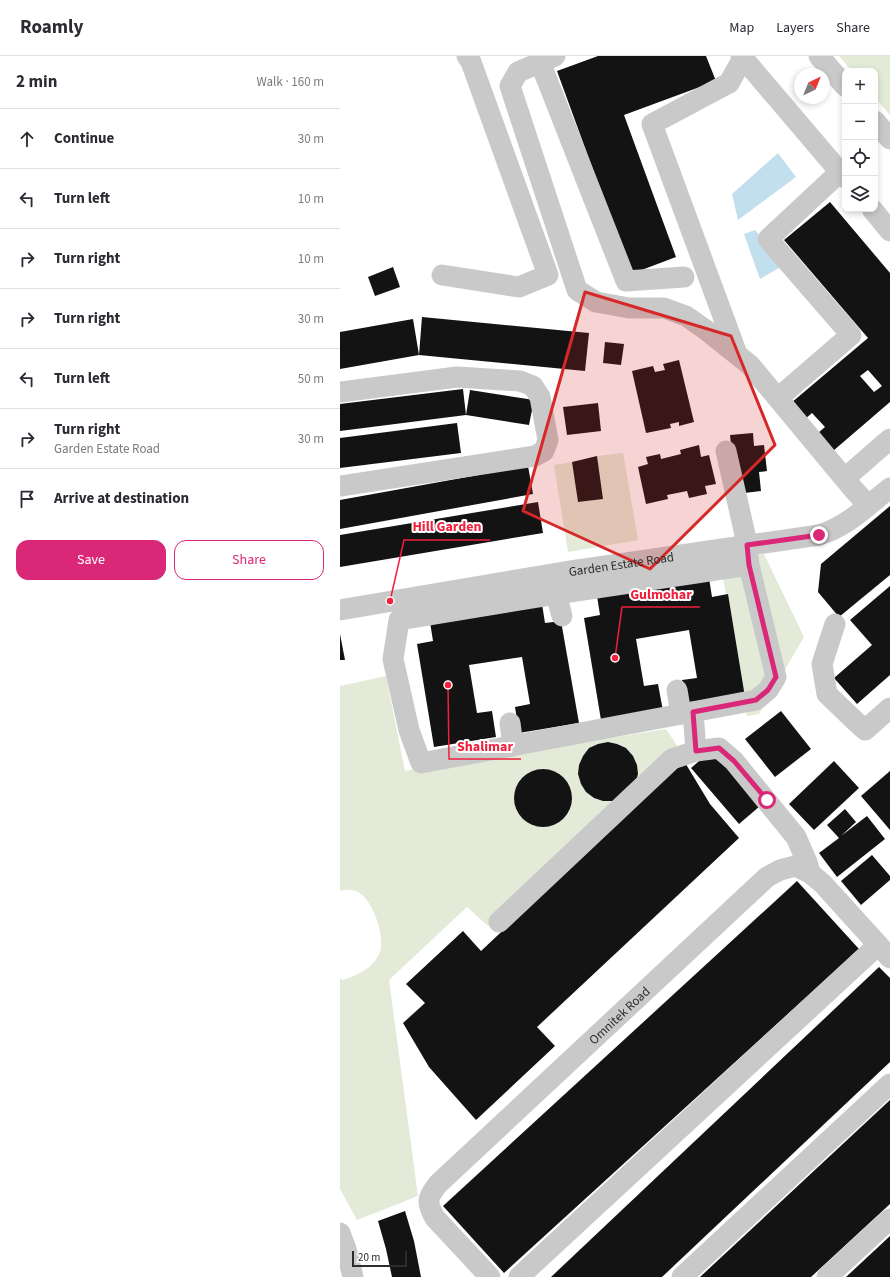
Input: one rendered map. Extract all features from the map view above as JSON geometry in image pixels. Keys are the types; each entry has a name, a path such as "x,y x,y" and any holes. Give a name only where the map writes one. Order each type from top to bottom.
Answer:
{"street":[{"path":"442,275 519,287 548,275 471,62 467,56"},
{"path":"819,56 842,83"},
{"path":"738,355 652,124 729,83 742,57 842,175 768,239 851,335 778,398"},
{"path":"684,277 626,282 548,59 518,72 510,86 577,290 596,302 630,308 664,308 686,316 706,330 750,365 868,505"},
{"path":"878,125 890,139"},
{"path":"875,212 890,230"},
{"path":"340,392 457,377 520,381 533,386 540,397 548,440 544,450 535,456 340,486"},
{"path":"845,478 890,440"},
{"path":"562,616 555,584 399,620 393,659 409,730 421,763 756,700 768,690 776,677 726,450"},
{"name":"Garden Estate Road","path":"340,610 555,584 748,555 831,531 844,524 890,488"},
{"path":"835,624 822,664 827,694 865,730 890,708"},
{"path":"676,690 687,713 696,751"},
{"path":"510,723 513,746"},
{"path":"499,922 672,759 696,751 719,748 734,761 796,837 807,862 810,874"},
{"name":"Omnitek Road","path":"490,1277 435,1218 428,1200 432,1192 444,1179 767,877 780,870 795,866 810,874 823,884 884,952"},
{"path":"519,1277 884,952"},
{"path":"682,1277 890,1084"},
{"path":"827,1277 890,1219"},
{"path":"340,1233 346,1249 352,1277"}],"highlighted area":[{"path":"585,292 731,336 775,445 650,569 523,511"}],"green space":[{"path":"839,56 890,56 890,115 878,101 878,68 849,68"},
{"path":"623,453 638,540 568,552 554,465 572,462 578,502 603,499 597,456"},
{"path":"764,554 804,637 759,714 747,716 720,561"},
{"path":"386,676 405,771 666,729 678,747 488,926 467,907 389,980 418,1196 357,1220 340,1189 340,978 343,980 352,977 372,965 380,952 381,941 379,926 373,911 365,898 359,892 353,890 340,891 340,686"}],"water":[{"path":"778,153 796,177 738,220 732,194"},
{"path":"755,230 784,265 760,279 744,234"}],"building":[{"path":"598,56 706,56 716,81 624,115 676,257 631,274 557,71"},
{"path":"830,202 890,273 890,402 833,451 818,433 825,427 812,413 805,419 791,403 868,338 784,240","holes":["868,370 882,386 874,392 860,376"]},
{"path":"393,267 400,287 375,296 368,277"},
{"path":"422,317 589,333 585,371 419,355"},
{"path":"413,319 419,355 340,369 340,332"},
{"path":"605,342 624,344 621,365 603,363"},
{"path":"679,360 694,422 679,426 679,422 670,424 671,428 646,433 632,371 653,366 655,372 665,370 663,364"},
{"path":"463,389 466,415 340,431 340,404"},
{"path":"470,390 534,400 529,425 466,415"},
{"path":"598,403 601,431 567,435 563,407"},
{"path":"457,423 461,453 340,468 340,438"},
{"path":"753,433 754,446 764,445 767,471 759,472 761,491 736,494 730,435"},
{"path":"699,445 701,457 709,455 716,484 705,486 707,494 689,498 687,491 667,495 668,499 646,504 638,467 648,464 646,457 660,454 661,459 681,454 680,450"},
{"path":"597,456 603,499 578,502 572,462"},
{"path":"528,466 533,494 340,529 340,500"},
{"path":"538,502 543,533 340,567 340,535"},
{"path":"890,506 890,575 839,617 818,592 821,564"},
{"path":"709,578 712,597 728,594 745,697 686,707 682,680 697,678 689,630 636,639 644,686 658,684 663,711 601,720 584,618 600,615 597,596"},
{"path":"890,586 890,675 857,704 834,678 872,645 850,620"},
{"path":"542,604 545,623 561,621 579,723 519,733 515,707 530,704 522,657 469,665 477,713 492,711 496,737 434,747 417,644 433,641 430,622"},
{"path":"340,634 345,660 340,660"},
{"path":"781,711 811,749 775,777 745,739"},
{"path":"608,742 626,748 633,756 637,765 638,774 635,784 613,801 603,801 594,798 586,792 581,784 578,774 579,765 589,748"},
{"path":"712,750 760,806 739,824 691,768"},
{"path":"684,761 710,804 739,838 537,1027 555,1046 476,1120 429,1067 403,1023 425,1003 406,984 463,931 481,951"},
{"path":"834,761 859,788 814,830 789,804"},
{"path":"537,769 549,769 564,777 572,792 572,804 564,819 549,827 537,827 522,819 514,804 514,792 522,777"},
{"path":"890,771 890,830 861,796"},
{"path":"845,809 856,822 841,836 867,816 885,839 837,877 819,853 839,838 827,825"},
{"path":"872,855 890,876 890,880 861,905 841,881"},
{"path":"797,881 859,949 504,1273 443,1206"},
{"path":"879,967 890,978 890,1062 662,1277 551,1277"},
{"path":"890,1100 890,1204 811,1277 700,1277"},
{"path":"405,1211 414,1241 421,1277 392,1277 378,1221"},
{"path":"890,1236 890,1277 846,1277"}],"place":[{"name":"Hill Garden","path":"390,601"},
{"name":"Gulmohar","path":"615,658"},
{"name":"Shalimar","path":"448,685"}],"route":[{"path":"767,800 734,761 719,748 696,751 693,712 756,700 768,690 776,677 749,565 747,545 819,535"}]}
